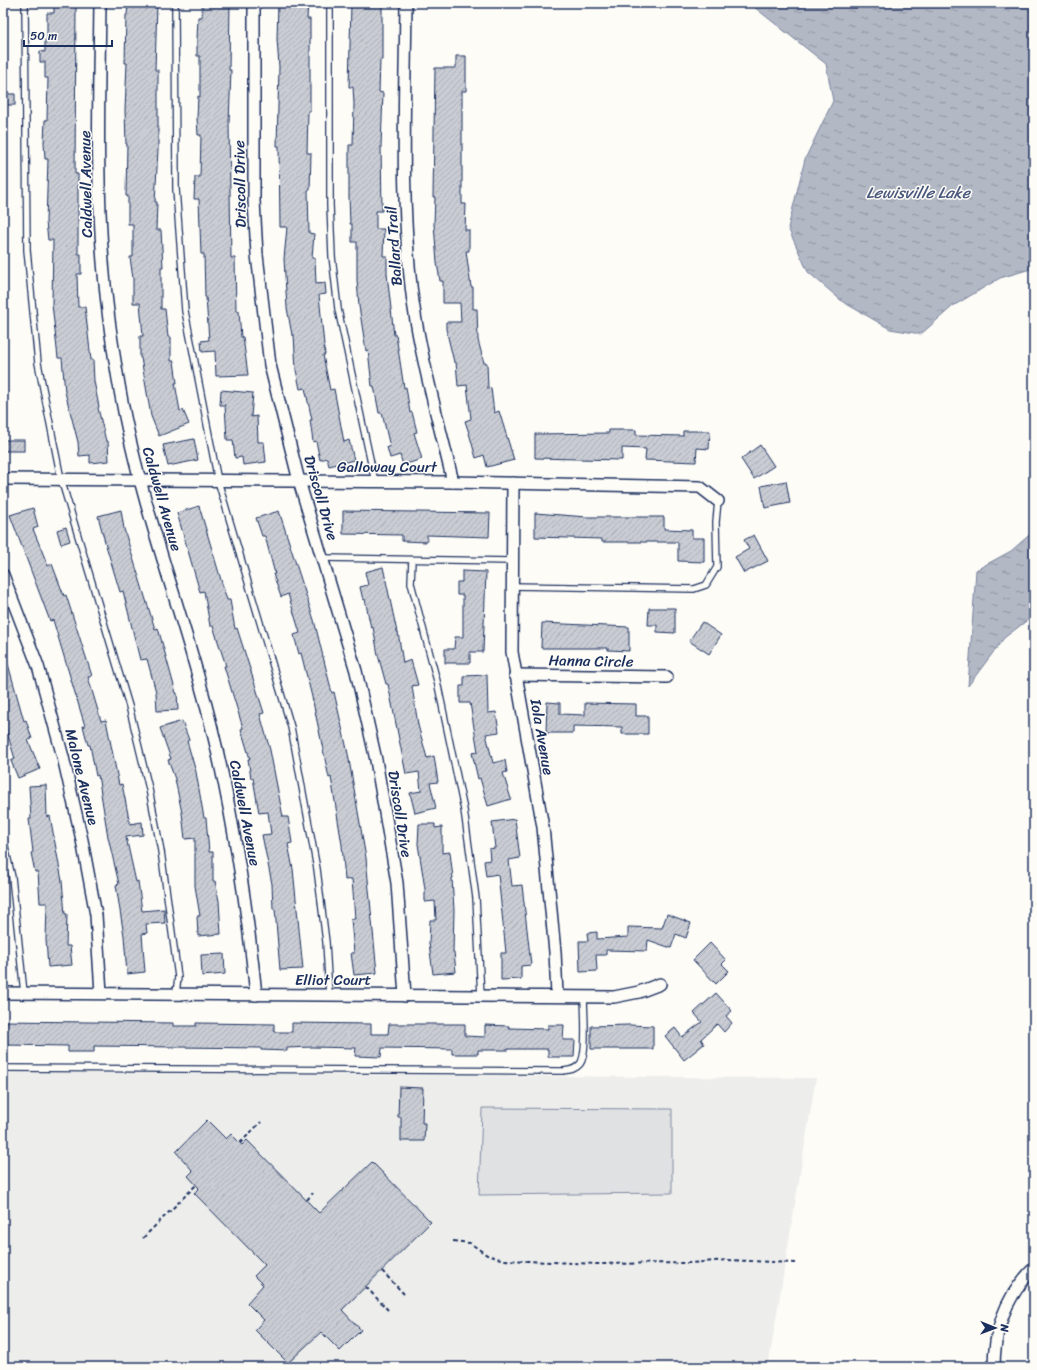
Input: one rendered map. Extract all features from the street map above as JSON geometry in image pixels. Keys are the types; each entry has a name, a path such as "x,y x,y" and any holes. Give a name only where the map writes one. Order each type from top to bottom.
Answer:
{"street":[{"name":"Caldwell Avenue","path":"100,3 99,118 103,260 111,339 125,418 140,480 198,678 228,796 248,917 256,994"},
{"name":"Driscoll Drive","path":"254,3 254,201 258,262 270,365 299,481 356,670 376,760 397,883 405,996"},
{"name":"Ballard Trail","path":"406,3 406,185 413,302 424,364 453,482"},
{"name":"Galloway Court","path":"3,479 453,482 700,487 718,501"},
{"name":"Iola Avenue","path":"513,483 511,586 512,652 543,827 555,952 557,995"},
{"name":"Malone Avenue","path":"3,575 38,666 63,757 82,840 96,915 101,993"},
{"name":"Hanna Circle","path":"515,675 667,677"},
{"name":"Elliot Court","path":"3,993 614,996 639,992 660,984"},
{"path":"994,1367 994,1352 1001,1317 1012,1294 1034,1268"}],"lane":[{"path":"25,3 27,250 38,363 61,479 129,706 149,788 161,851 178,977 176,994"},
{"path":"175,3 176,189 185,311 218,481 291,727 318,869 326,942 329,995"},
{"path":"330,3 330,205 332,256 338,309 375,482"},
{"path":"511,586 694,589 706,585 716,567 716,522 718,501"},
{"path":"323,558 512,561"},
{"path":"412,560 411,583 437,681 464,810 476,898 481,996"},
{"path":"3,838 12,877 24,993"},
{"path":"3,1068 563,1071 575,1069 580,1064 583,1054 584,996"}],"path":[{"path":"240,1143 260,1122"},
{"path":"143,1238 196,1185"},
{"path":"307,1200 313,1193"},
{"path":"453,1241 470,1243 487,1255 504,1260 597,1264 690,1263 728,1260 795,1263"},
{"path":"382,1271 404,1294"},
{"path":"366,1287 388,1310"}],"shaded area":[{"path":"3,1072 816,1078 768,1367 3,1367"},
{"path":"482,1108 672,1109 672,1193 479,1195"}],"water":[{"name":"Lewisville Lake","path":"749,3 1034,3 1034,268 1000,278 953,306 921,334 890,329 843,302 808,272 788,228 805,159 833,101 826,64"},
{"path":"1034,531 1034,615 1004,638 968,686 976,570 1011,551"}],"building":[{"path":"54,3 76,3 75,174 78,174 78,254 81,254 81,274 77,274 78,307 85,307 98,408 106,441 108,441 109,461 90,463 90,455 79,456 78,442 65,392 62,358 58,358 52,304 53,240 48,240 46,222 48,159 45,159 44,142 45,120 47,120 48,78 45,78 45,62 40,62 40,51 45,52 45,40 47,40 47,13 54,13"},
{"path":"128,3 157,3 155,70 158,70 158,150 155,202 157,202 156,230 161,230 163,267 161,267 161,309 165,309 168,337 171,337 171,361 174,361 177,383 175,383 180,411 183,410 189,424 159,436 151,416 140,358 140,336 143,336 140,303 133,303 133,279 130,257 133,257 133,224 128,224 128,196 126,196 127,144 125,110 127,63 125,63 126,15"},
{"path":"202,3 230,3 229,70 231,70 229,123 231,258 235,258 236,311 239,311 241,337 243,337 248,375 216,376 215,351 202,352 201,341 209,340 205,297 204,254 201,254 199,199 194,199 195,177 200,177 201,135 198,135 197,118 198,96 200,97 200,56 197,56 197,39 198,17 202,17"},
{"path":"278,3 308,3 307,19 310,19 310,111 308,111 307,153 311,153 310,190 308,190 309,233 314,234 312,258 315,258 316,284 325,283 326,294 319,295 325,355 323,355 330,390 334,389 344,442 349,440 354,460 329,466 327,458 320,460 316,441 313,442 310,420 312,420 305,388 300,389 296,370 294,335 292,335 287,308 284,259 287,227 280,227 279,146 277,146 279,67 277,39"},
{"path":"351,3 382,3 382,60 380,60 379,92 383,93 381,146 382,211 376,211 376,229 384,229 383,256 387,256 387,274 394,335 396,335 404,388 406,387 410,413 412,412 417,432 414,433 422,459 403,465 400,455 390,458 387,447 390,447 382,413 379,413 374,386 372,386 368,350 366,351 359,306 357,242 352,242 349,196 349,145 353,145 354,104 353,87 349,87"},
{"path":"456,56 466,56 466,91 462,91 462,204 466,204 465,230 469,230 469,251 466,251 471,287 473,287 473,309 477,309 478,340 484,363 487,363 488,389 491,388 494,413 499,411 514,460 487,467 484,455 476,458 465,421 471,419 467,385 458,386 456,362 454,362 446,329 446,322 461,322 460,303 443,303 443,281 440,281 437,263 434,224 435,68 456,68"},
{"path":"3,94 15,94 15,105 3,105"},
{"path":"221,390 253,393 251,417 257,416 258,442 264,442 266,462 243,465 242,457 235,458 233,440 227,440 225,405 220,405"},
{"path":"609,430 636,430 636,435 683,436 683,431 710,431 709,449 697,448 696,462 645,460 646,449 622,448 622,460 535,458 535,434 609,433"},
{"path":"194,439 198,460 168,466 163,445"},
{"path":"3,440 24,440 24,451 3,451"},
{"path":"760,445 774,466 754,479 741,459"},
{"path":"786,481 790,503 765,508 761,486"},
{"path":"199,506 227,600 230,600 235,629 237,628 264,713 260,714 270,750 283,817 288,817 292,843 288,844 293,869 303,969 280,970 275,909 273,909 272,884 262,835 271,834 268,812 259,813 253,778 251,778 248,759 250,759 241,729 243,728 224,666 226,666 213,626 210,626 204,591 200,592 177,513"},
{"path":"33,508 38,527 33,529 48,566 52,564 64,596 66,595 92,676 88,677 101,721 106,720 119,785 122,784 130,824 142,822 143,835 126,837 136,882 138,881 142,911 164,909 165,923 146,924 147,933 142,934 145,972 127,974 124,936 116,885 119,884 108,837 98,775 96,776 90,745 88,745 83,726 85,726 53,620 50,621 10,515"},
{"path":"121,510 124,529 155,629 158,628 177,693 178,710 157,711 156,692 147,659 140,660 123,591 120,592 105,542 98,516"},
{"path":"279,511 314,620 332,693 334,692 348,754 366,858 377,973 354,975 351,953 354,953 351,919 355,919 352,879 345,880 342,845 331,777 329,778 312,697 301,653 299,654 294,635 300,633 288,594 281,597 273,574 275,574 265,536 262,536 256,518"},
{"path":"343,511 490,513 489,537 427,535 427,542 402,541 402,535 343,534"},
{"path":"535,513 587,517 664,517 664,529 692,530 692,538 704,538 704,562 678,561 678,542 602,542 602,539 535,537"},
{"path":"66,527 70,541 61,544 57,530"},
{"path":"754,535 768,561 744,573 735,557 749,549 744,540"},
{"path":"383,567 398,632 403,663 411,660 418,685 412,686 418,725 427,758 434,756 438,782 430,783 436,808 415,813 410,793 421,791 419,772 406,774 388,684 386,684 378,655 373,627 371,628 365,599 363,600 360,587 368,585 365,572"},
{"path":"462,571 486,572 483,652 470,652 470,663 445,663 445,649 454,649 455,637 463,637 463,595 457,595 457,582 462,582"},
{"path":"649,608 675,608 675,633 657,632 657,625 648,625"},
{"path":"702,622 721,635 709,654 689,641"},
{"path":"542,623 629,627 629,651 608,650 608,648 541,648"},
{"path":"6,657 24,721 26,720 32,739 28,740 40,769 18,778 11,761 15,759 3,719 3,658"},
{"path":"487,675 488,713 496,712 499,732 486,734 493,763 505,760 507,772 503,773 511,799 488,806 480,778 478,779 472,753 478,752 470,703 460,703 460,686 464,686 464,676"},
{"path":"547,702 560,703 560,714 585,715 585,703 636,704 636,716 648,716 648,734 622,734 622,727 573,726 573,733 546,733"},
{"path":"182,721 189,740 187,741 196,772 204,818 206,818 209,852 213,852 213,882 215,881 219,901 221,934 198,936 197,916 200,916 195,886 195,838 185,839 182,813 175,779 168,760 171,759 160,728"},
{"path":"46,785 47,817 50,816 62,881 65,914 67,914 66,946 70,946 72,965 48,967 46,940 47,903 40,903 38,872 35,872 31,853 33,852 29,819 31,819 29,786"},
{"path":"515,819 520,858 509,860 512,886 522,885 531,965 521,966 521,979 501,980 501,953 506,953 498,874 486,876 484,861 490,860 489,849 495,848 492,822"},
{"path":"419,824 435,824 435,828 442,827 442,853 450,852 453,878 454,910 453,952 456,972 433,974 429,943 430,920 436,920 435,901 425,902 425,889 418,844"},
{"path":"667,914 691,923 686,938 676,934 671,948 648,940 647,951 606,950 606,955 596,955 597,971 580,972 579,941 588,941 587,933 597,932 597,939 628,937 628,927 662,928"},
{"path":"710,943 726,960 722,964 729,971 716,984 693,960"},
{"path":"224,954 225,974 202,976 201,955"},
{"path":"716,993 732,1011 726,1016 732,1023 724,1032 717,1024 701,1039 704,1044 684,1060 665,1036 675,1028 682,1037 702,1022 694,1013"},
{"path":"4,1021 173,1023 173,1026 196,1026 196,1023 274,1024 274,1032 292,1032 292,1023 371,1024 371,1034 388,1034 389,1024 465,1024 465,1036 485,1037 485,1025 509,1026 509,1028 548,1029 548,1025 564,1025 563,1040 575,1040 574,1057 548,1057 548,1049 478,1050 478,1054 452,1054 452,1049 382,1048 381,1057 355,1056 356,1048 312,1047 287,1048 287,1051 261,1050 261,1048 94,1046 94,1052 68,1052 68,1046 4,1045"},
{"path":"591,1026 653,1026 653,1049 591,1049"},
{"path":"399,1087 423,1088 422,1123 425,1123 424,1141 401,1141 401,1117 398,1117"},
{"path":"207,1120 226,1139 231,1134 242,1145 247,1140 319,1213 372,1162 431,1222 342,1310 361,1330 340,1351 321,1332 288,1363 255,1330 264,1320 247,1303 263,1285 254,1276 265,1265 194,1193 199,1188 188,1176 193,1171 176,1152"}]}
